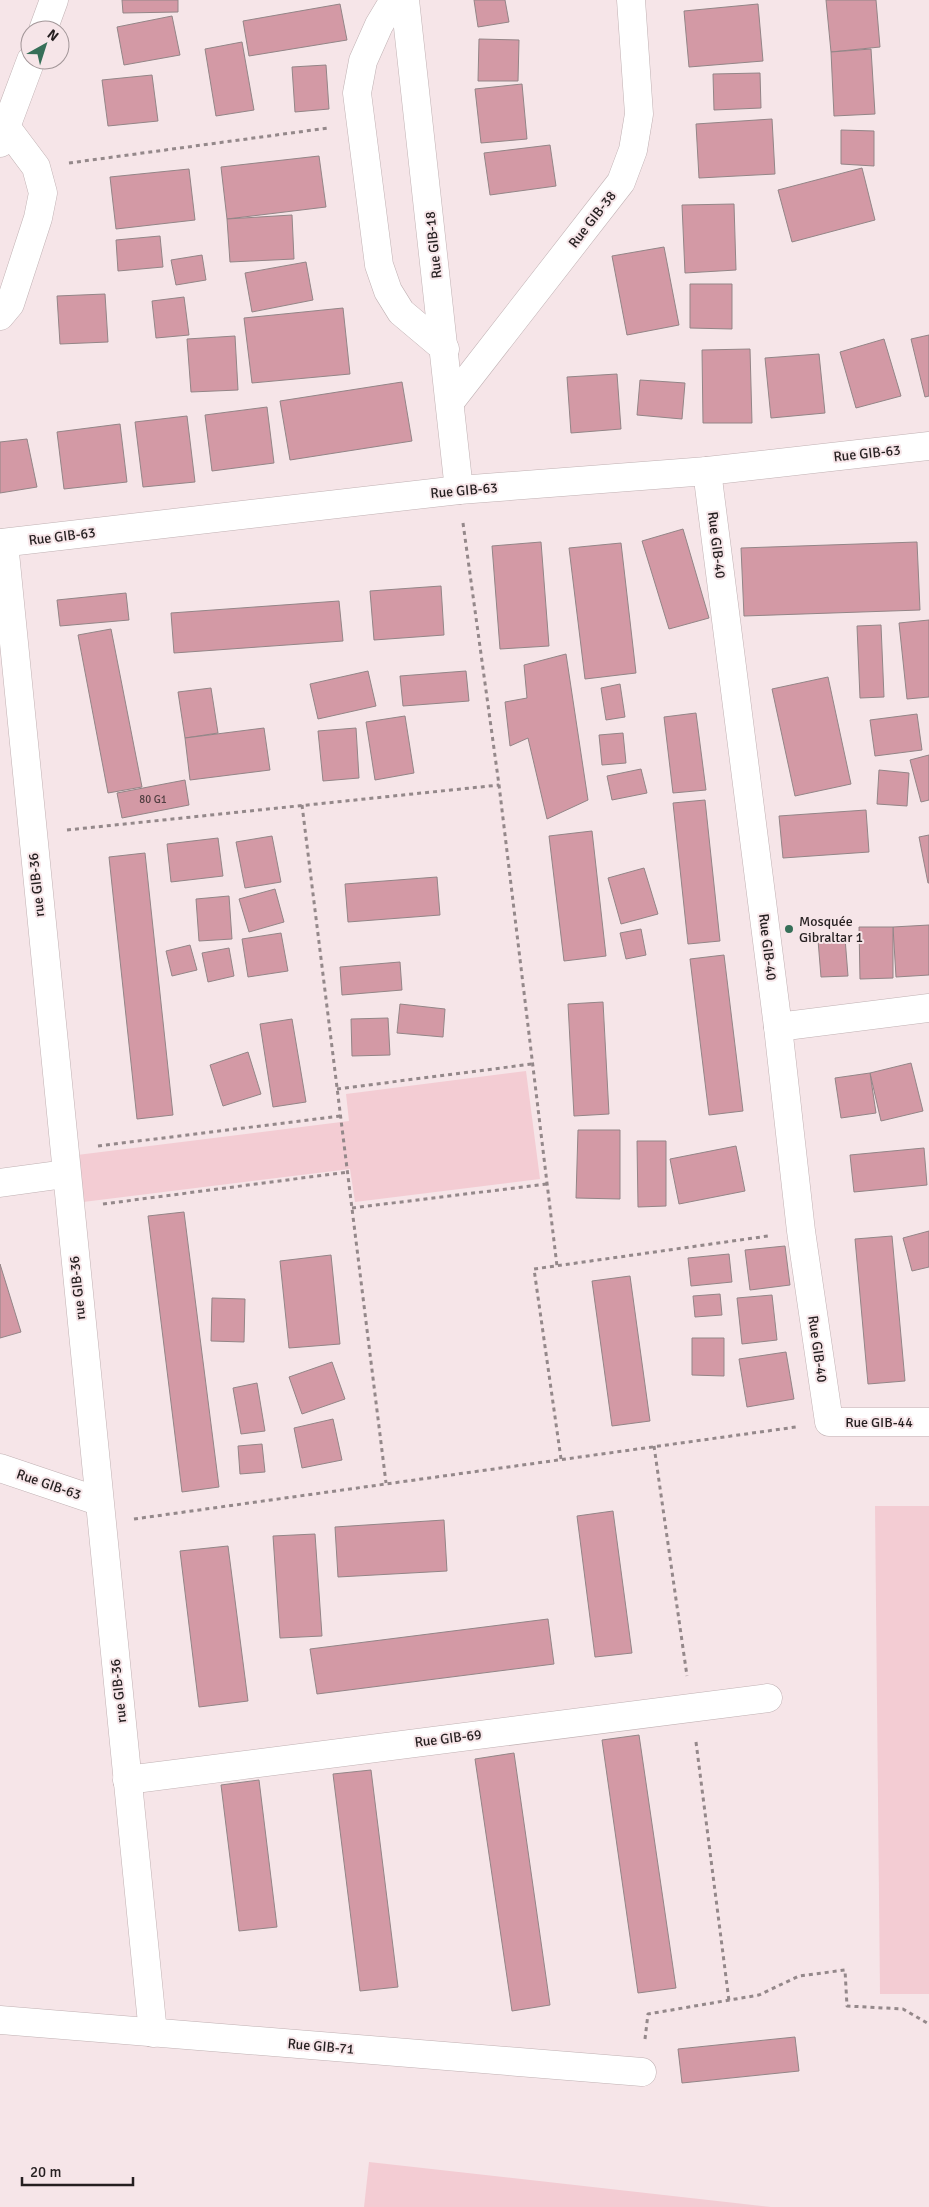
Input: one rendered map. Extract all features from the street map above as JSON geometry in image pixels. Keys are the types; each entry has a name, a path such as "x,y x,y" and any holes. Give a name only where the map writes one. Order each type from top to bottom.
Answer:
{"street":[{"path":"47,20 54,0"},
{"path":"394,0 379,25 362,61 357,93 379,265 385,283 401,312 445,349"},
{"name":"Rue GIB-18","path":"405,0 445,349 459,490"},
{"name":"Rue GIB-38","path":"450,402 621,182 633,150 639,114 630,0"},
{"path":"0,316 10,304 38,218 43,193 36,167 3,135 27,70"},
{"name":"Rue GIB-63","path":"2,543 459,490 707,471 929,446"},
{"name":"Rue GIB-40","path":"707,471 778,1027 801,1231 829,1422"},
{"name":"rue GIB-36","path":"2,543 153,2033"},
{"path":"778,1027 929,1008"},
{"path":"0,1183 64,1162"},
{"name":"Rue GIB-44","path":"829,1422 929,1422"},
{"name":"Rue GIB-63","path":"0,1468 100,1513"},
{"name":"Rue GIB-69","path":"127,1780 768,1698"},
{"name":"Rue GIB-71","path":"0,2020 642,2072"}],"path":[{"path":"36,167 360,124"},
{"path":"459,490 499,785 557,1266"},
{"path":"31,834 499,785"},
{"path":"302,805 386,1483"},
{"path":"337,1090 532,1064"},
{"path":"64,1162 341,1116"},
{"path":"69,1208 348,1172"},
{"path":"352,1208 547,1184"},
{"path":"560,1459 534,1269 801,1231"},
{"path":"100,1513 386,1483 829,1422"},
{"path":"642,2072 648,2014 759,1995 799,1976 846,1970 847,2006 903,2009 929,2024"}],"shaded area":[{"path":"526,1071 540,1179 355,1202 350,1169 75,1203 69,1156 349,1121 346,1094"},
{"path":"875,1506 929,1506 929,1994 880,1994"},
{"path":"369,2162 771,2207 364,2207"}],"building":[{"path":"122,0 178,0 178,12 123,13"},
{"path":"474,0 505,0 509,22 478,27"},
{"path":"826,0 876,0 880,47 831,52"},
{"path":"340,4 347,40 249,56 243,21"},
{"path":"758,4 763,61 689,67 684,11"},
{"path":"172,16 180,55 124,65 117,27"},
{"path":"479,39 519,40 518,81 478,81"},
{"path":"242,42 254,110 216,116 205,49"},
{"path":"871,49 875,114 834,116 831,52"},
{"path":"326,65 329,109 295,112 292,67"},
{"path":"760,73 761,108 714,110 713,74"},
{"path":"152,75 158,121 108,126 102,80"},
{"path":"522,84 527,139 481,143 475,89"},
{"path":"772,119 775,174 699,178 696,124"},
{"path":"841,130 874,131 874,166 841,164"},
{"path":"550,145 556,186 490,195 484,153"},
{"path":"319,156 326,207 227,219 221,167"},
{"path":"862,168 875,220 792,242 778,190"},
{"path":"189,169 195,220 116,229 110,177"},
{"path":"734,204 736,270 685,273 682,205"},
{"path":"292,215 294,259 230,262 227,219"},
{"path":"160,236 163,267 118,271 116,240"},
{"path":"664,247 679,325 627,335 612,256"},
{"path":"202,255 206,280 176,285 171,260"},
{"path":"306,262 313,300 252,312 245,273"},
{"path":"690,284 732,284 732,329 690,328"},
{"path":"105,294 108,342 60,344 57,296"},
{"path":"184,297 189,335 156,338 152,301"},
{"path":"343,308 350,374 252,383 244,318"},
{"path":"929,335 929,396 925,397 911,339"},
{"path":"235,336 238,390 191,392 187,339"},
{"path":"884,339 901,396 856,408 840,352"},
{"path":"750,349 752,423 703,423 702,350"},
{"path":"819,354 825,413 771,418 765,358"},
{"path":"617,374 621,429 571,433 567,377"},
{"path":"640,380 685,383 682,419 637,415"},
{"path":"402,382 412,441 290,460 280,401"},
{"path":"267,407 274,463 212,471 205,415"},
{"path":"187,416 195,482 143,487 135,422"},
{"path":"120,424 127,482 64,489 57,432"},
{"path":"27,439 37,487 0,493 0,442"},
{"path":"683,529 709,618 669,629 642,541"},
{"path":"541,542 549,646 500,649 492,546"},
{"path":"917,542 920,610 744,616 741,548"},
{"path":"621,543 636,673 585,679 569,548"},
{"path":"441,586 444,635 374,640 370,591"},
{"path":"126,593 129,620 60,626 57,600"},
{"path":"339,601 343,641 174,653 171,613"},
{"path":"929,620 929,697 907,699 899,623"},
{"path":"881,625 884,697 860,698 857,626"},
{"path":"111,629 142,787 108,793 78,635"},
{"path":"566,654 588,800 547,819 528,738 510,746 505,702 527,698 524,665"},
{"path":"368,671 376,706 318,719 310,684"},
{"path":"466,671 469,701 403,706 400,676"},
{"path":"828,677 851,784 795,796 772,689"},
{"path":"620,684 625,717 606,720 601,688"},
{"path":"211,688 218,733 185,738 178,692"},
{"path":"696,713 706,790 673,793 664,717"},
{"path":"917,714 922,750 875,756 870,720"},
{"path":"405,716 414,773 375,780 366,722"},
{"path":"264,728 270,770 190,780 185,738"},
{"path":"356,728 359,778 323,781 318,731"},
{"path":"623,733 626,763 602,765 599,735"},
{"path":"929,755 929,800 921,802 910,760"},
{"path":"641,769 647,793 612,800 607,776"},
{"path":"879,770 909,773 907,806 877,804"},
{"path":"185,780 189,805 122,818 117,793"},
{"path":"705,800 720,941 688,944 673,803"},
{"path":"866,810 869,852 783,858 779,816"},
{"path":"592,831 606,956 564,961 549,836"},
{"path":"929,835 929,883 928,883 919,837"},
{"path":"272,836 281,882 245,888 236,842"},
{"path":"218,838 223,876 171,882 167,844"},
{"path":"145,853 173,1115 137,1119 109,857"},
{"path":"644,868 658,914 621,924 608,878"},
{"path":"437,877 440,915 348,922 345,884"},
{"path":"275,889 284,922 249,932 239,899"},
{"path":"229,896 232,939 199,941 196,899"},
{"path":"929,925 929,975 896,977 893,927"},
{"path":"859,927 893,927 893,978 860,979"},
{"path":"641,929 646,955 626,959 620,933"},
{"path":"281,933 288,971 248,977 242,939"},
{"path":"845,938 848,976 821,977 818,940"},
{"path":"190,945 197,970 172,976 166,951"},
{"path":"229,948 234,976 208,982 202,953"},
{"path":"724,955 743,1111 709,1115 690,959"},
{"path":"400,962 402,990 342,995 340,967"},
{"path":"603,1002 609,1114 574,1116 568,1004"},
{"path":"400,1004 445,1009 443,1037 397,1033"},
{"path":"388,1018 390,1055 352,1056 351,1019"},
{"path":"292,1019 306,1102 273,1107 260,1024"},
{"path":"248,1052 261,1094 223,1106 210,1065"},
{"path":"911,1063 923,1111 881,1121 870,1073"},
{"path":"870,1073 876,1113 841,1118 835,1078"},
{"path":"578,1130 620,1130 620,1199 576,1198"},
{"path":"637,1141 666,1141 666,1206 638,1207"},
{"path":"736,1146 745,1191 679,1204 670,1159"},
{"path":"924,1148 927,1185 854,1192 850,1155"},
{"path":"184,1212 219,1487 182,1492 148,1216"},
{"path":"929,1231 929,1267 912,1271 903,1238"},
{"path":"892,1236 905,1381 868,1384 855,1239"},
{"path":"785,1246 790,1285 750,1290 745,1250"},
{"path":"729,1254 732,1282 691,1286 688,1258"},
{"path":"331,1255 340,1344 289,1348 280,1261"},
{"path":"0,1264 21,1332 0,1338"},
{"path":"630,1276 650,1421 612,1426 592,1281"},
{"path":"720,1294 722,1315 695,1317 693,1296"},
{"path":"772,1295 777,1340 742,1344 737,1298"},
{"path":"212,1298 245,1299 244,1342 211,1341"},
{"path":"692,1338 724,1338 724,1376 692,1375"},
{"path":"786,1352 794,1399 747,1407 739,1359"},
{"path":"332,1362 345,1399 302,1414 289,1377"},
{"path":"257,1383 265,1431 241,1434 233,1388"},
{"path":"333,1419 342,1460 302,1468 294,1428"},
{"path":"262,1444 265,1472 240,1474 238,1446"},
{"path":"613,1511 632,1653 595,1657 577,1516"},
{"path":"444,1520 447,1571 338,1577 335,1527"},
{"path":"315,1534 322,1636 280,1638 273,1536"},
{"path":"228,1546 248,1701 199,1707 180,1551"},
{"path":"548,1619 554,1664 317,1694 310,1649"},
{"path":"639,1735 676,1988 638,1993 602,1740"},
{"path":"514,1753 550,2005 512,2011 475,1759"},
{"path":"371,1770 398,1987 360,1991 333,1774"},
{"path":"259,1780 277,1927 239,1931 221,1785"},
{"path":"795,2037 799,2071 682,2083 678,2049"}],"place":[{"name":"Mosquée Gibraltar 1","path":"789,929"}]}
